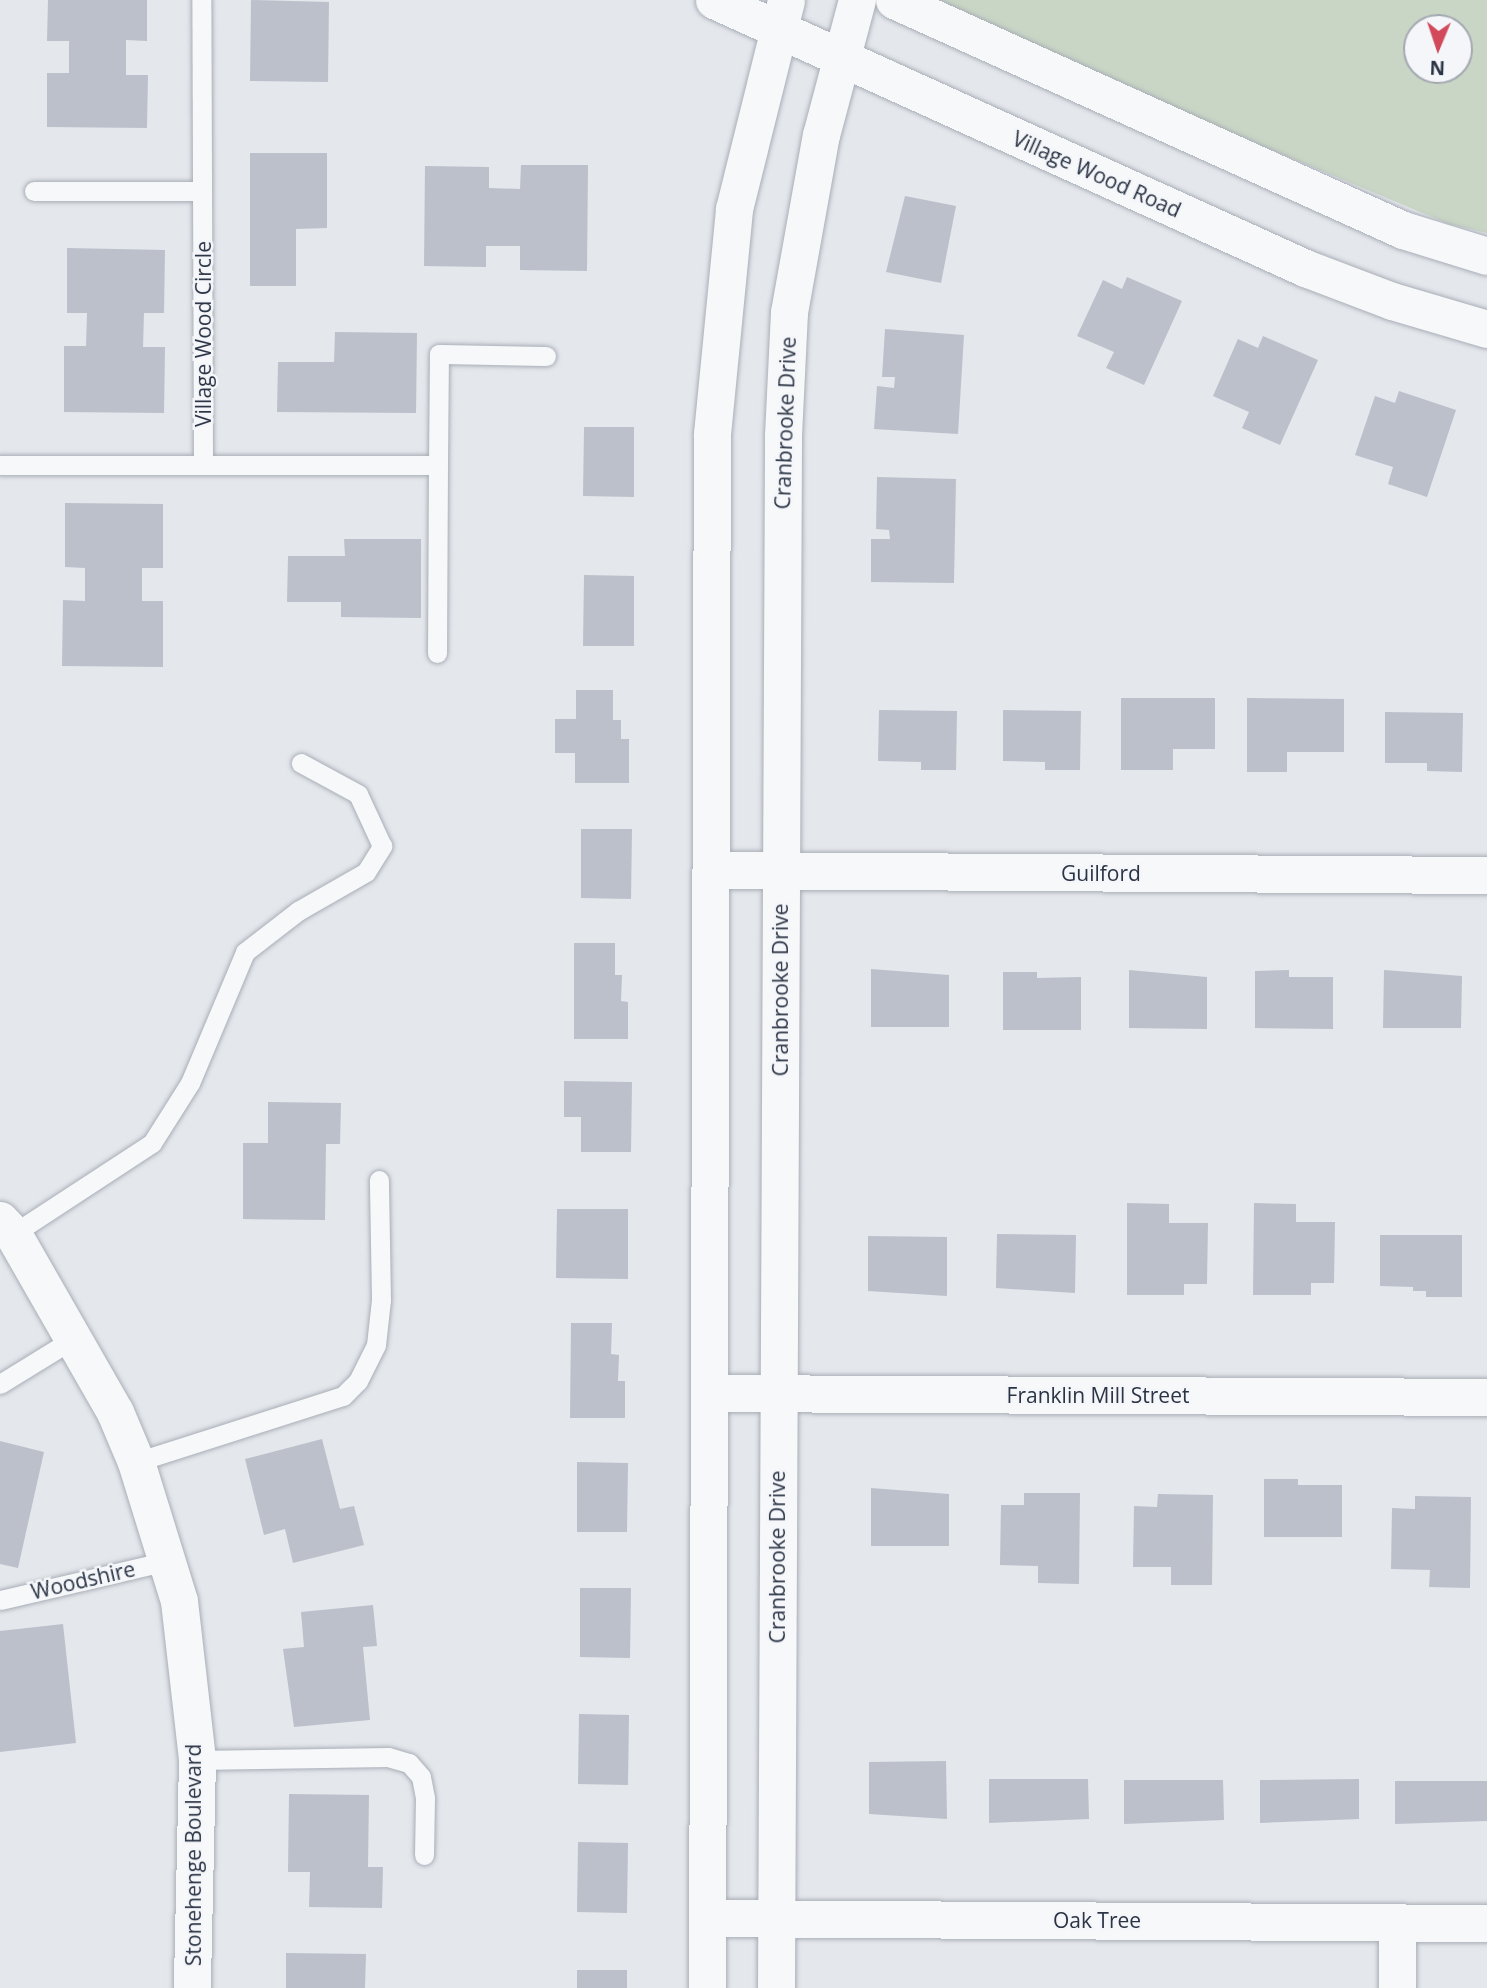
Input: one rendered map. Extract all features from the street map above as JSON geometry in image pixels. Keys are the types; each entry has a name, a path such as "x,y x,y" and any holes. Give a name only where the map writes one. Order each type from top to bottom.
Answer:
{"street":[{"name":"Village Wood Road","path":"714,0 782,15 839,56 1305,268 1392,301 1487,329"},
{"name":"Cranbrooke Drive","path":"776,1988 783,435 789,312 839,56 857,0"},
{"path":"894,0 1402,230 1487,256"},
{"path":"707,1988 714,870 712,434 720,327 734,209 782,15"},
{"name":"Guilford","path":"714,870 1487,875"},
{"name":"Stonehenge Boulevard","path":"6,1227 115,1412 136,1462 179,1601 197,1760 192,1988"},
{"name":"Franklin Mill Street","path":"710,1393 1487,1396"},
{"name":"Oak Tree","path":"707,1918 1487,1923"},
{"path":"1397,1922 1397,1988"}],"lane":[{"name":"Village Wood Circle","path":"201,0 203,465"},
{"path":"34,191 202,191"},
{"path":"437,653 439,354 546,356"},
{"path":"0,465 438,465"},
{"path":"6,1227 152,1143 190,1083 245,952 298,911 366,872 382,846 358,794 301,763"},
{"path":"136,1462 343,1396 358,1381 376,1345 381,1300 379,1180"},
{"path":"0,1384 73,1339"},
{"name":"Woodshire","path":"0,1600 167,1561"},
{"path":"197,1760 388,1756 409,1763 421,1777 425,1798 424,1855"}],"green space":[{"path":"935,0 1487,0 1487,233 1449,224 1238,136"}],"building":[{"path":"48,0 147,0 147,41 126,40 126,75 148,75 147,128 47,127 47,73 69,73 69,41 47,41"},
{"path":"251,0 329,2 328,82 250,81"},
{"path":"250,153 327,153 327,228 296,229 296,286 250,286"},
{"path":"521,165 588,165 587,271 520,270 520,246 486,246 486,267 424,266 425,166 489,167 489,188 520,189"},
{"path":"905,196 956,206 941,283 886,272"},
{"path":"67,248 165,250 164,313 144,313 143,347 165,347 164,413 64,412 64,346 86,346 87,313 67,313"},
{"path":"1127,277 1182,301 1144,385 1106,368 1114,352 1077,336 1103,280 1122,289"},
{"path":"885,329 964,335 958,434 874,429 877,386 894,388 895,377 882,377"},
{"path":"335,332 417,333 416,413 277,412 278,362 334,362"},
{"path":"1263,336 1318,360 1280,445 1242,428 1249,412 1213,396 1238,339 1258,348"},
{"path":"1399,391 1456,410 1427,497 1388,484 1393,467 1355,455 1375,396 1395,403"},
{"path":"584,427 634,427 634,497 583,496"},
{"path":"877,477 956,479 954,583 871,582 871,539 890,539 889,530 876,529"},
{"path":"65,503 163,504 163,568 142,568 142,601 163,601 163,667 62,666 63,600 85,601 85,568 65,567"},
{"path":"344,539 421,539 421,618 341,617 341,602 287,602 288,556 345,556"},
{"path":"584,575 634,576 634,646 583,646"},
{"path":"576,690 613,690 613,720 621,720 621,739 629,739 629,783 575,783 575,753 555,753 555,719 576,719"},
{"path":"1121,698 1215,698 1215,749 1173,749 1173,770 1121,770"},
{"path":"1247,698 1344,699 1344,752 1287,752 1287,772 1247,772"},
{"path":"879,710 957,711 956,770 921,770 921,762 878,761"},
{"path":"1003,710 1081,711 1080,770 1045,770 1045,762 1003,761"},
{"path":"1385,712 1463,713 1462,772 1427,771 1427,763 1385,763"},
{"path":"581,829 632,829 631,899 581,898"},
{"path":"574,943 615,943 615,975 622,975 621,1001 628,1002 628,1039 574,1039"},
{"path":"871,969 949,975 949,1027 871,1027"},
{"path":"1129,970 1207,977 1207,1029 1129,1028"},
{"path":"1289,970 1289,977 1333,977 1333,1029 1255,1028 1255,971"},
{"path":"1384,970 1462,976 1461,1028 1383,1028"},
{"path":"1003,972 1037,972 1037,978 1081,977 1081,1030 1003,1030"},
{"path":"564,1081 632,1082 631,1152 581,1152 581,1117 564,1117"},
{"path":"268,1102 341,1103 340,1144 326,1144 325,1220 243,1219 243,1143 268,1143"},
{"path":"1127,1203 1169,1204 1169,1223 1208,1223 1207,1284 1184,1284 1184,1295 1127,1295"},
{"path":"1254,1203 1296,1204 1296,1222 1335,1222 1334,1283 1311,1283 1311,1295 1253,1295"},
{"path":"557,1209 628,1209 628,1279 556,1278"},
{"path":"997,1234 1076,1235 1075,1293 996,1288"},
{"path":"1380,1235 1462,1235 1462,1297 1426,1297 1426,1291 1413,1291 1413,1287 1380,1286"},
{"path":"868,1236 947,1237 947,1296 868,1291"},
{"path":"571,1323 612,1323 611,1354 619,1355 618,1381 625,1381 625,1418 570,1418"},
{"path":"322,1439 340,1509 354,1506 364,1545 293,1563 285,1529 264,1535 245,1459"},
{"path":"0,1441 44,1452 18,1568 0,1564"},
{"path":"577,1462 628,1463 627,1532 577,1532"},
{"path":"1264,1479 1298,1479 1298,1485 1342,1485 1342,1537 1264,1537"},
{"path":"871,1488 949,1494 949,1546 871,1546"},
{"path":"1024,1493 1080,1493 1079,1584 1038,1583 1038,1566 1000,1565 1001,1505 1024,1505"},
{"path":"1158,1494 1213,1495 1212,1585 1171,1585 1171,1567 1133,1567 1134,1506 1157,1507"},
{"path":"1415,1496 1471,1497 1470,1588 1429,1587 1430,1570 1391,1569 1392,1508 1415,1509"},
{"path":"580,1588 631,1588 630,1658 580,1657"},
{"path":"373,1605 377,1646 363,1647 370,1720 294,1727 283,1649 304,1647 301,1612"},
{"path":"63,1624 76,1743 0,1752 0,1631"},
{"path":"579,1714 629,1715 628,1785 578,1784"},
{"path":"946,1761 947,1819 869,1814 869,1762"},
{"path":"989,1779 1088,1779 1089,1819 989,1823"},
{"path":"1359,1779 1359,1819 1260,1823 1260,1780"},
{"path":"1124,1780 1223,1780 1224,1820 1124,1824"},
{"path":"1395,1781 1487,1781 1487,1821 1395,1824"},
{"path":"289,1794 369,1795 368,1867 383,1867 382,1908 309,1907 310,1872 288,1872"},
{"path":"578,1842 628,1843 627,1913 577,1912"},
{"path":"286,1953 366,1954 365,1988 286,1988"},
{"path":"577,1970 627,1970 627,1988 577,1988"}]}
